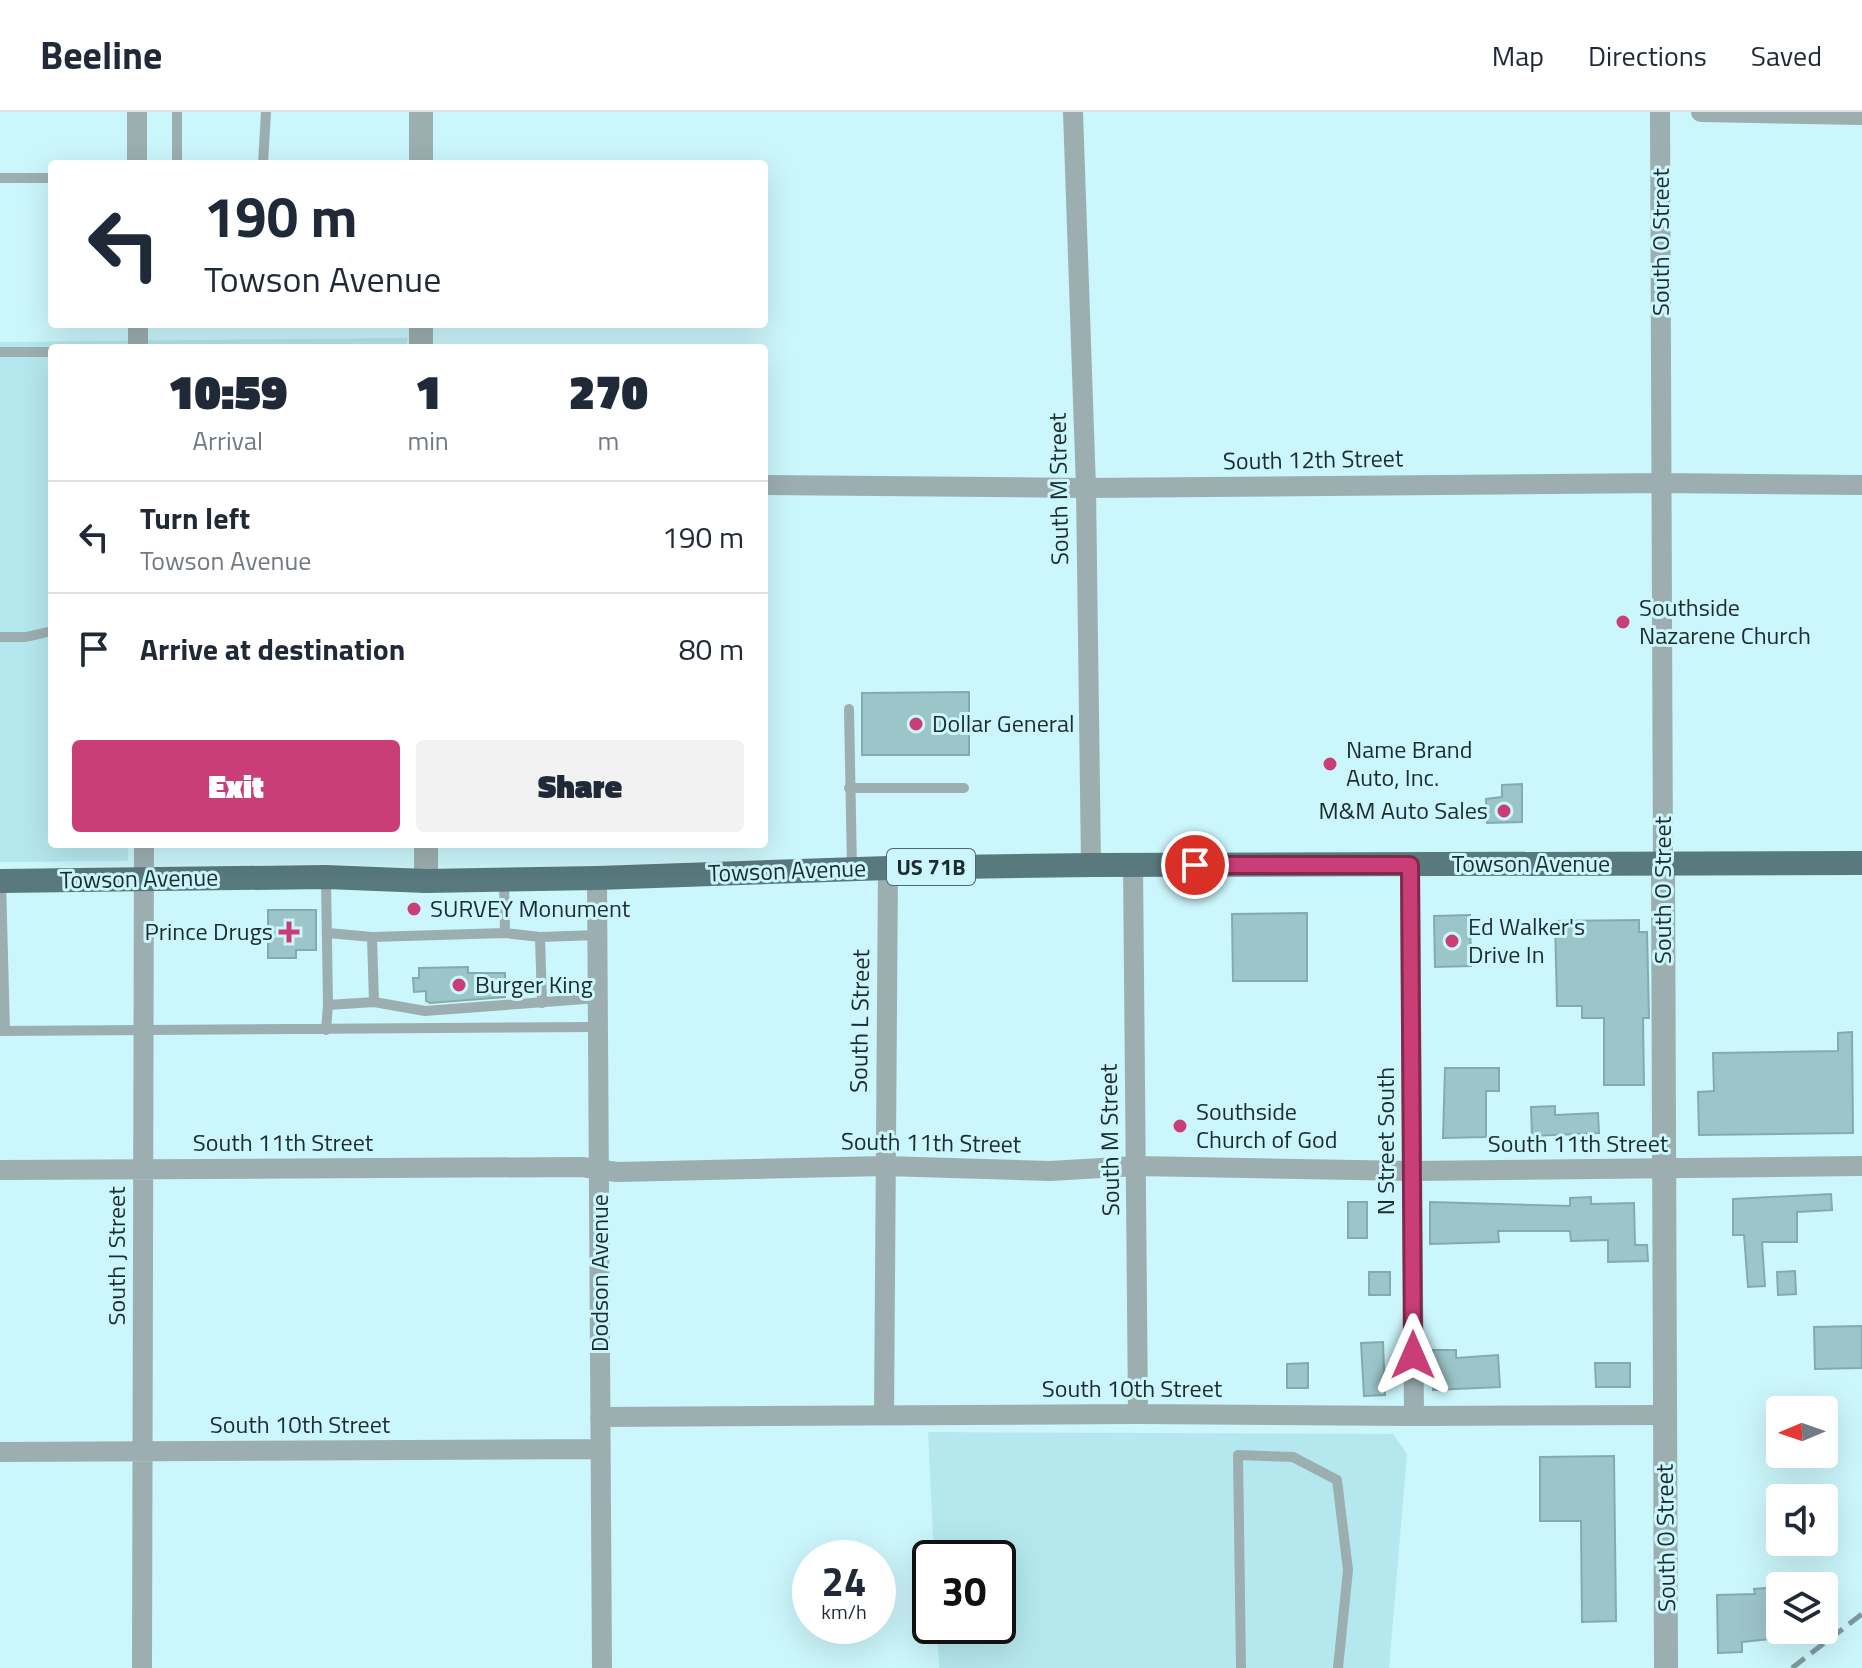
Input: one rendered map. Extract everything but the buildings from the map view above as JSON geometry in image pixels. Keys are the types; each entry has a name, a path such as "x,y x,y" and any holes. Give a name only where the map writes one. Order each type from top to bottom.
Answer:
{"main road":[{"name":"Towson Avenue","path":"1,881 326,877 504,880 1091,865 1862,863"}],"street":[{"path":"137,112 137,160"},
{"path":"421,112 421,160"},
{"name":"South M Street","path":"1073,112 1086,488 1091,865"},
{"name":"South O Street","path":"1660,112 1666,1668"},
{"path":"1701,112 1862,115"},
{"name":"South 12th Street","path":"768,485 1086,488 1662,483 1862,485"},
{"name":"South J Street","path":"142,1668 144,848"},
{"path":"426,848 426,881"},
{"name":"South M Street","path":"1133,865 1138,1414"},
{"name":"N Street South","path":"1410,865 1414,1416"},
{"name":"South L Street","path":"884,1415 888,868"},
{"name":"Dodson Avenue","path":"597,878 602,1668"},
{"name":"South 11th Street","path":"0,1170 582,1167 617,1172 885,1166 1050,1171 1136,1166 1412,1171 1862,1166"},
{"name":"South 10th Street","path":"600,1417 1665,1415"},
{"name":"South 10th Street","path":"0,1452 600,1449"}],"lane":[{"path":"177,112 177,160"},
{"path":"263,160 266,112"},
{"path":"0,178 48,178"},
{"path":"0,352 48,352"},
{"path":"0,637 26,637 48,632"},
{"path":"849,709 852,869"},
{"path":"849,788 964,788"},
{"path":"326,877 326,1030"},
{"path":"504,880 505,933"},
{"path":"1,881 3,1031 598,1027"},
{"path":"328,933 372,937 505,933 540,937 598,935"},
{"path":"372,937 374,1002"},
{"path":"540,937 542,1003"},
{"path":"328,1005 374,1002 425,1011 598,998"},
{"path":"1241,1668 1238,1455 1293,1457 1337,1480 1348,1570 1338,1668"}],"shaded area":[{"path":"407,338 407,344 48,344 48,848 128,848 128,861 0,862 0,342"},
{"path":"928,1432 1393,1434 1407,1454 1389,1668 939,1668 938,1644 1016,1644 1016,1540 933,1540"}],"railway":[{"path":"1792,1668 1862,1614"}],"place":[{"name":"Southside Nazarene Church","path":"1623,622"},
{"name":"Dollar General","path":"916,724"},
{"name":"Name Brand Auto, Inc.","path":"1330,764"},
{"name":"M&M Auto Sales","path":"1504,811"},
{"name":"SURVEY Monument","path":"414,909"},
{"name":"Prince Drugs","path":"289,932"},
{"name":"Ed Walker's Drive In","path":"1452,941"},
{"name":"Burger King","path":"459,985"},
{"name":"Southside Church of God","path":"1180,1126"}],"route":[{"path":"1195,865 1410,865 1413,1355"}]}
